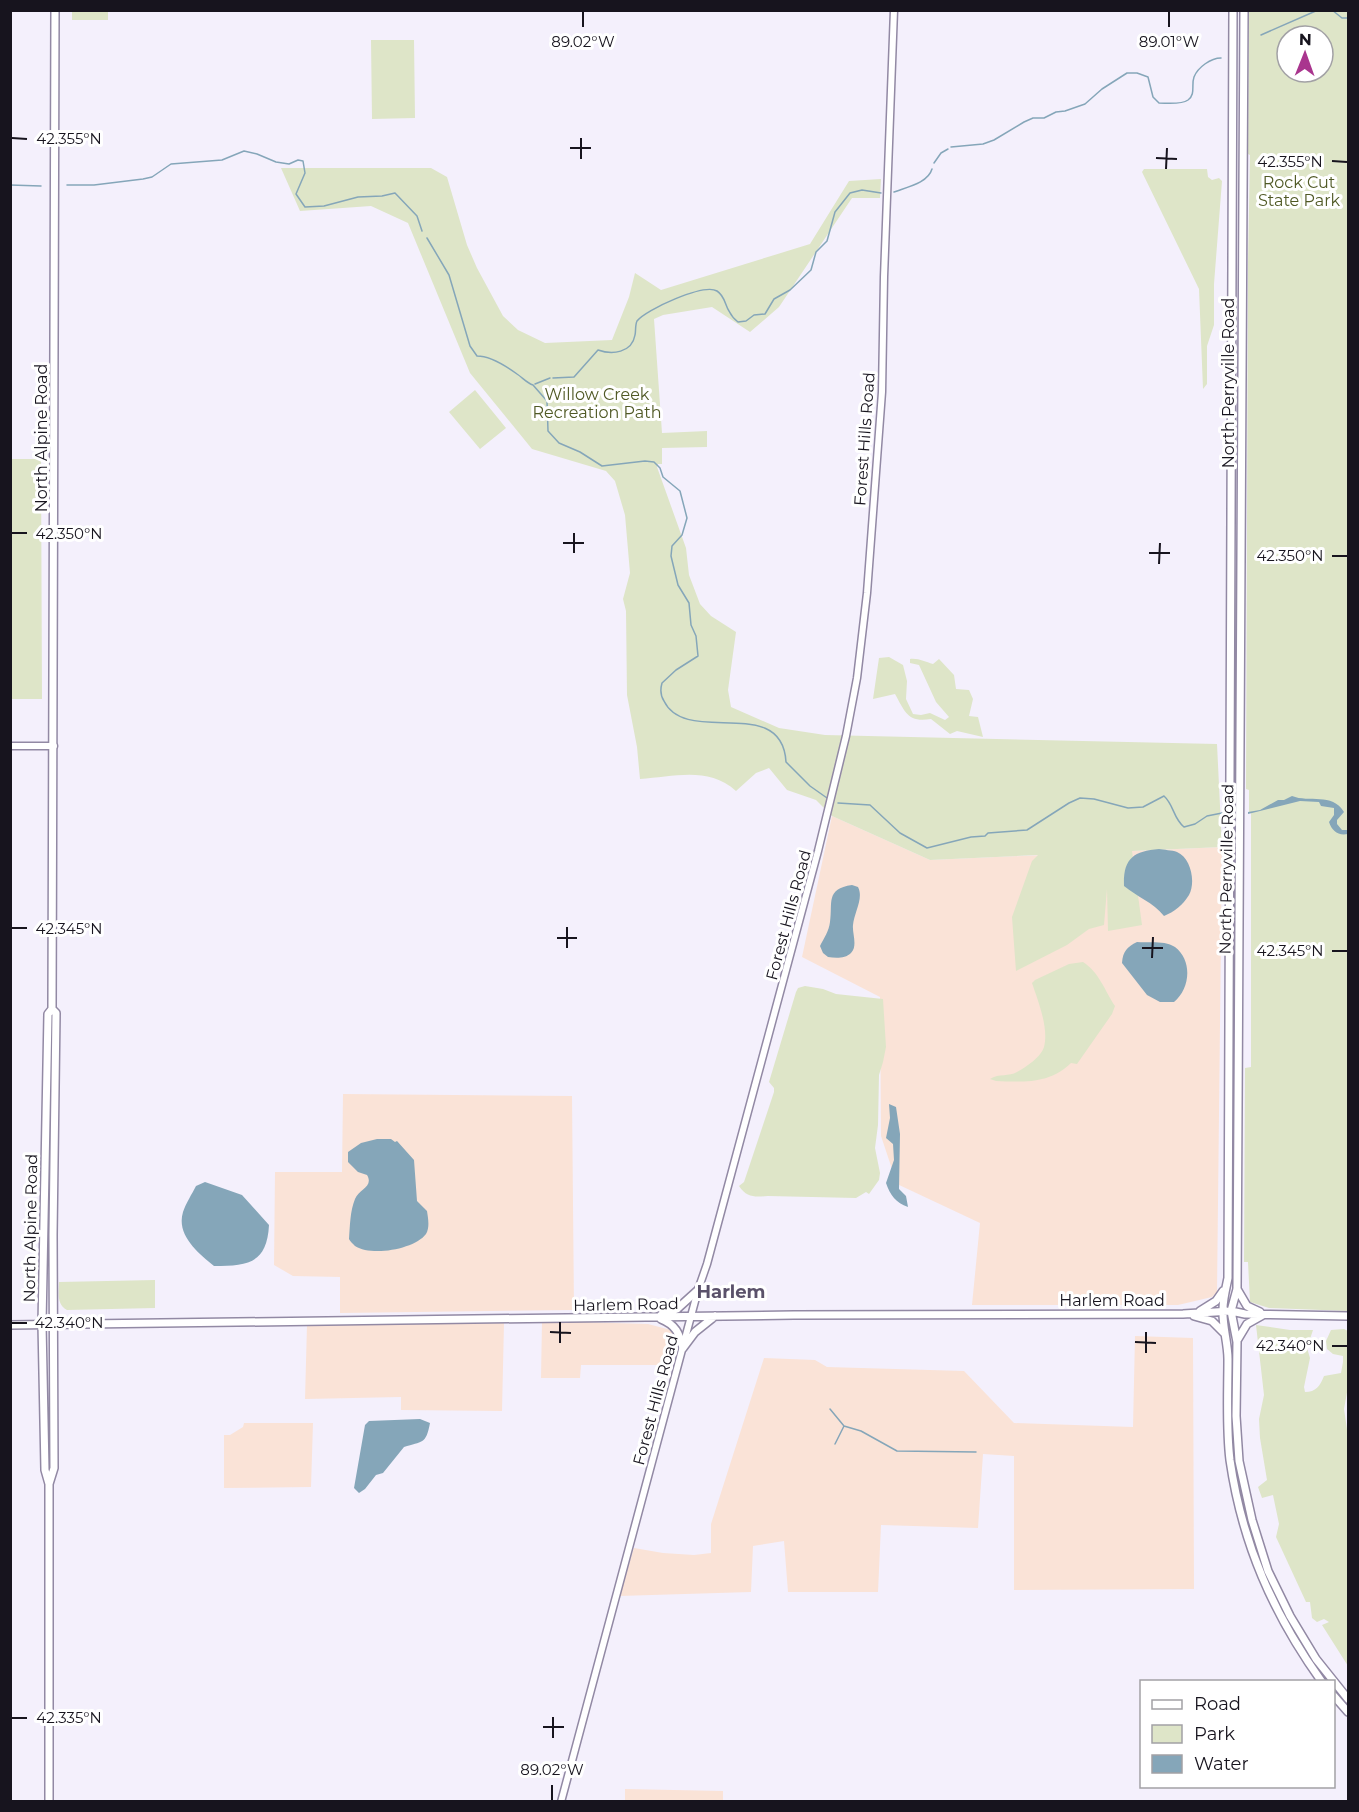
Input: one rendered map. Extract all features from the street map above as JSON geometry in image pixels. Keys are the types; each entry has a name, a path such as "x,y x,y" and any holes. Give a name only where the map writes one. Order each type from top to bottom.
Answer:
{"main road":[{"name":"North Alpine Road","path":"49,1802 49,1484 45,1470 42,1324 48,1014 52,1009 55,10"},
{"name":"North Perryville Road","path":"1233,10 1228,1278 1222,1311 1228,1342 1230,1459 1240,1512 1247,1538 1275,1608 1291,1638 1321,1680"},
{"name":"North Perryville Road","path":"1244,10 1237,1289 1231,1311 1237,1342 1236,1416 1239,1461 1252,1520 1268,1571 1290,1616 1316,1659 1333,1680"},
{"name":"North Alpine Road","path":"49,1484 54,1468 56,1013 52,1009"},
{"path":"1183,1314 1199,1312 1216,1301 1228,1278"},
{"path":"1237,1289 1247,1306 1265,1314"},
{"path":"656,1317 677,1309 698,1290"},
{"name":"Harlem Road","path":"10,1325 692,1316 1183,1314 1222,1311 1348,1316"},
{"path":"1183,1314 1212,1321 1223,1332 1228,1342"},
{"path":"1237,1342 1240,1332 1247,1324 1265,1314"},
{"path":"683,1348 695,1332 715,1316"},
{"path":"656,1317 678,1330 683,1348"},
{"name":"North Perryville Road","path":"1335,1683 1348,1699"},
{"path":"1335,1697 1348,1712"}],"street":[{"name":"Forest Hills Road","path":"561,1802 698,1290 790,960 827,815 857,678 867,593 882,392 884,266 894,10"},
{"path":"10,746 54,746"}],"shaded area":[{"path":"832,816 930,860 1222,847 1217,1292 1212,1297 1178,1305 972,1305 980,1223 897,1184 881,1136 880,997 802,957"},
{"path":"343,1094 572,1096 574,1310 340,1313 340,1277 293,1276 274,1265 275,1172 342,1172"},
{"path":"542,1321 648,1324 671,1330 677,1340 668,1365 581,1365 580,1378 541,1378"},
{"path":"504,1323 502,1411 401,1410 401,1397 305,1399 307,1325"},
{"path":"1135,1336 1193,1338 1194,1589 1014,1590 1014,1456 983,1454 978,1528 881,1525 878,1592 788,1592 784,1541 753,1546 751,1592 619,1596 634,1548 663,1553 694,1555 711,1553 711,1524 764,1358 815,1360 827,1367 964,1371 1014,1423 1133,1427"},
{"path":"244,1423 313,1423 311,1487 224,1488 224,1435 230,1435 243,1427"},
{"path":"625,1789 723,1791 723,1801 625,1801"}],"green space":[{"path":"72,11 108,11 108,20 72,20"},
{"name":"Rock Cut State Park","path":"1249,11 1348,11 1348,1311 1269,1308 1250,1302 1248,1262 1244,1262 1245,1068 1251,1067 1251,812 1249,812 1249,790 1246,789 1250,155 1248,154"},
{"path":"371,40 414,40 415,118 372,119"},
{"name":"Willow Creek Recreation Path","path":"281,168 431,168 447,177 467,245 503,316 518,330 545,343 612,340 629,297 635,273 661,290 810,244 849,181 881,179 880,198 852,198 779,307 750,332 712,307 663,315 654,319 662,433 707,431 707,447 662,448 662,464 658,464 657,467 686,548 689,575 700,604 711,616 736,632 728,690 731,707 779,728 825,735 1217,744 1222,847 1132,851 1142,925 1108,931 1107,889 1104,925 1089,929 1067,945 1016,971 1012,917 1032,861 1038,855 930,860 832,816 816,800 787,790 769,768 756,773 736,791 714,778 702,776 678,775 640,779 637,747 627,695 626,611 623,599 630,573 625,515 615,481 606,471 532,449 470,373 408,223 371,206 300,211"},
{"path":"1144,169 1207,169 1208,177 1212,180 1219,178 1222,181 1214,284 1214,325 1207,346 1207,384 1203,389 1199,289 1142,172"},
{"path":"475,390 506,428 480,449 449,412"},
{"path":"11,459 41,459 42,699 11,699"},
{"path":"889,657 903,665 907,681 906,699 913,714 930,713 945,720 949,717 936,702 919,665 910,663 910,659 913,659 933,664 939,659 954,675 956,689 969,690 973,699 969,716 978,717 983,737 957,731 950,734 931,719 912,718 895,694 873,699 879,658"},
{"path":"1083,962 1098,976 1115,1006 1112,1014 1077,1064 1071,1063 1054,1075 1036,1080 996,1081 990,1079 1021,1070 1037,1058 1044,1047 1044,1023 1032,983 1069,964"},
{"path":"805,986 836,994 883,999 886,1047 879,1075 875,1148 880,1173 879,1180 869,1194 866,1192 856,1198 755,1196 748,1195 739,1186 744,1182 774,1092 769,1082 796,992 798,988"},
{"path":"155,1280 155,1308 67,1310 59,1298 59,1282"},
{"path":"1256,1325 1290,1330 1313,1330 1307,1348 1310,1358 1305,1392 1317,1388 1324,1376 1341,1373 1343,1356 1333,1354 1327,1349 1326,1341 1331,1330 1348,1331 1348,1387 1344,1409 1348,1436 1348,1666 1322,1625 1329,1622 1324,1619 1317,1622 1312,1618 1310,1602 1306,1602 1276,1537 1279,1524 1273,1495 1262,1498 1258,1487 1267,1480 1260,1438 1259,1419 1264,1395"}],"water":[{"path":"1292,796 1327,800 1339,806 1344,812 1337,820 1337,824 1342,830 1348,830 1348,834 1338,833 1332,828 1329,822 1334,815 1334,808 1321,806 1319,802 1300,801 1248,814 1248,812 1260,810 1278,800"},
{"path":"1159,849 1175,851 1182,855 1189,865 1192,877 1191,890 1187,899 1178,908 1164,916 1124,886 1125,869 1131,858 1142,852"},
{"path":"852,885 858,887 860,891 853,925 853,950 849,955 843,957 828,957 820,946 829,925 832,898 838,890"},
{"path":"1137,942 1167,943 1181,953 1187,967 1186,983 1174,1002 1160,1002 1147,995 1122,963 1126,950"},
{"path":"889,1104 896,1107 900,1134 899,1189 906,1196 908,1207 894,1198 886,1183 894,1160 893,1144 886,1138 890,1118"},
{"path":"377,1139 397,1141 414,1160 417,1201 427,1211 426,1234 413,1244 393,1250 362,1249 355,1246 349,1239 353,1204 369,1179 367,1175 358,1172 348,1162 348,1152 361,1143"},
{"path":"205,1182 242,1195 269,1225 264,1248 253,1260 236,1265 214,1266 190,1243 183,1228 183,1212 196,1186"},
{"path":"420,1419 430,1423 425,1439 404,1447 383,1473 376,1475 359,1493 354,1488 365,1425 369,1421"}],"waterway":[{"path":"1261,35 1318,10"},
{"path":"1332,10 1342,18 1348,18"},
{"path":"951,147 983,144 1033,118 1044,118 1056,112 1085,104 1102,89 1127,73 1137,73 1148,77 1153,97 1159,103 1182,103 1192,95 1194,77 1198,70 1209,61 1221,58"},
{"path":"934,163 941,153 948,149"},
{"path":"67,185 94,185 143,179 152,177 171,164 222,160 244,151 276,162 289,164 298,160 303,161 305,173 296,194 305,207 324,206 358,197 395,193 417,216 422,231"},
{"path":"894,192 922,181 932,169"},
{"path":"10,185 41,186"},
{"path":"553,378 574,377 598,350 615,352 626,349 633,341 636,323 642,316 688,294 717,291 738,322 746,321 754,315 765,314 774,299 790,290 811,270 816,252 827,241 835,212 850,193 862,190 881,193"},
{"path":"427,238 449,275 470,346 477,356 498,362 533,385 547,401 548,431 559,443 580,452 602,466 654,462 660,468 663,477 680,491 687,518 682,535 672,546 671,556 678,585 689,603 698,656 676,670 662,683 661,692 664,701 675,714 692,720 751,725 768,730 781,741 786,762 810,786 827,798"},
{"path":"535,384 550,378"},
{"path":"838,803 870,805 900,833 927,848 971,837 985,836 988,833 1027,830 1080,798 1094,799 1128,808 1143,807 1164,796 1184,827 1195,824 1207,816 1227,812"},
{"path":"830,1409 844,1426 861,1431 897,1451 976,1452"},
{"path":"835,1444 844,1426"}],"district":[{"name":"Harlem","path":"731,1292"}]}
